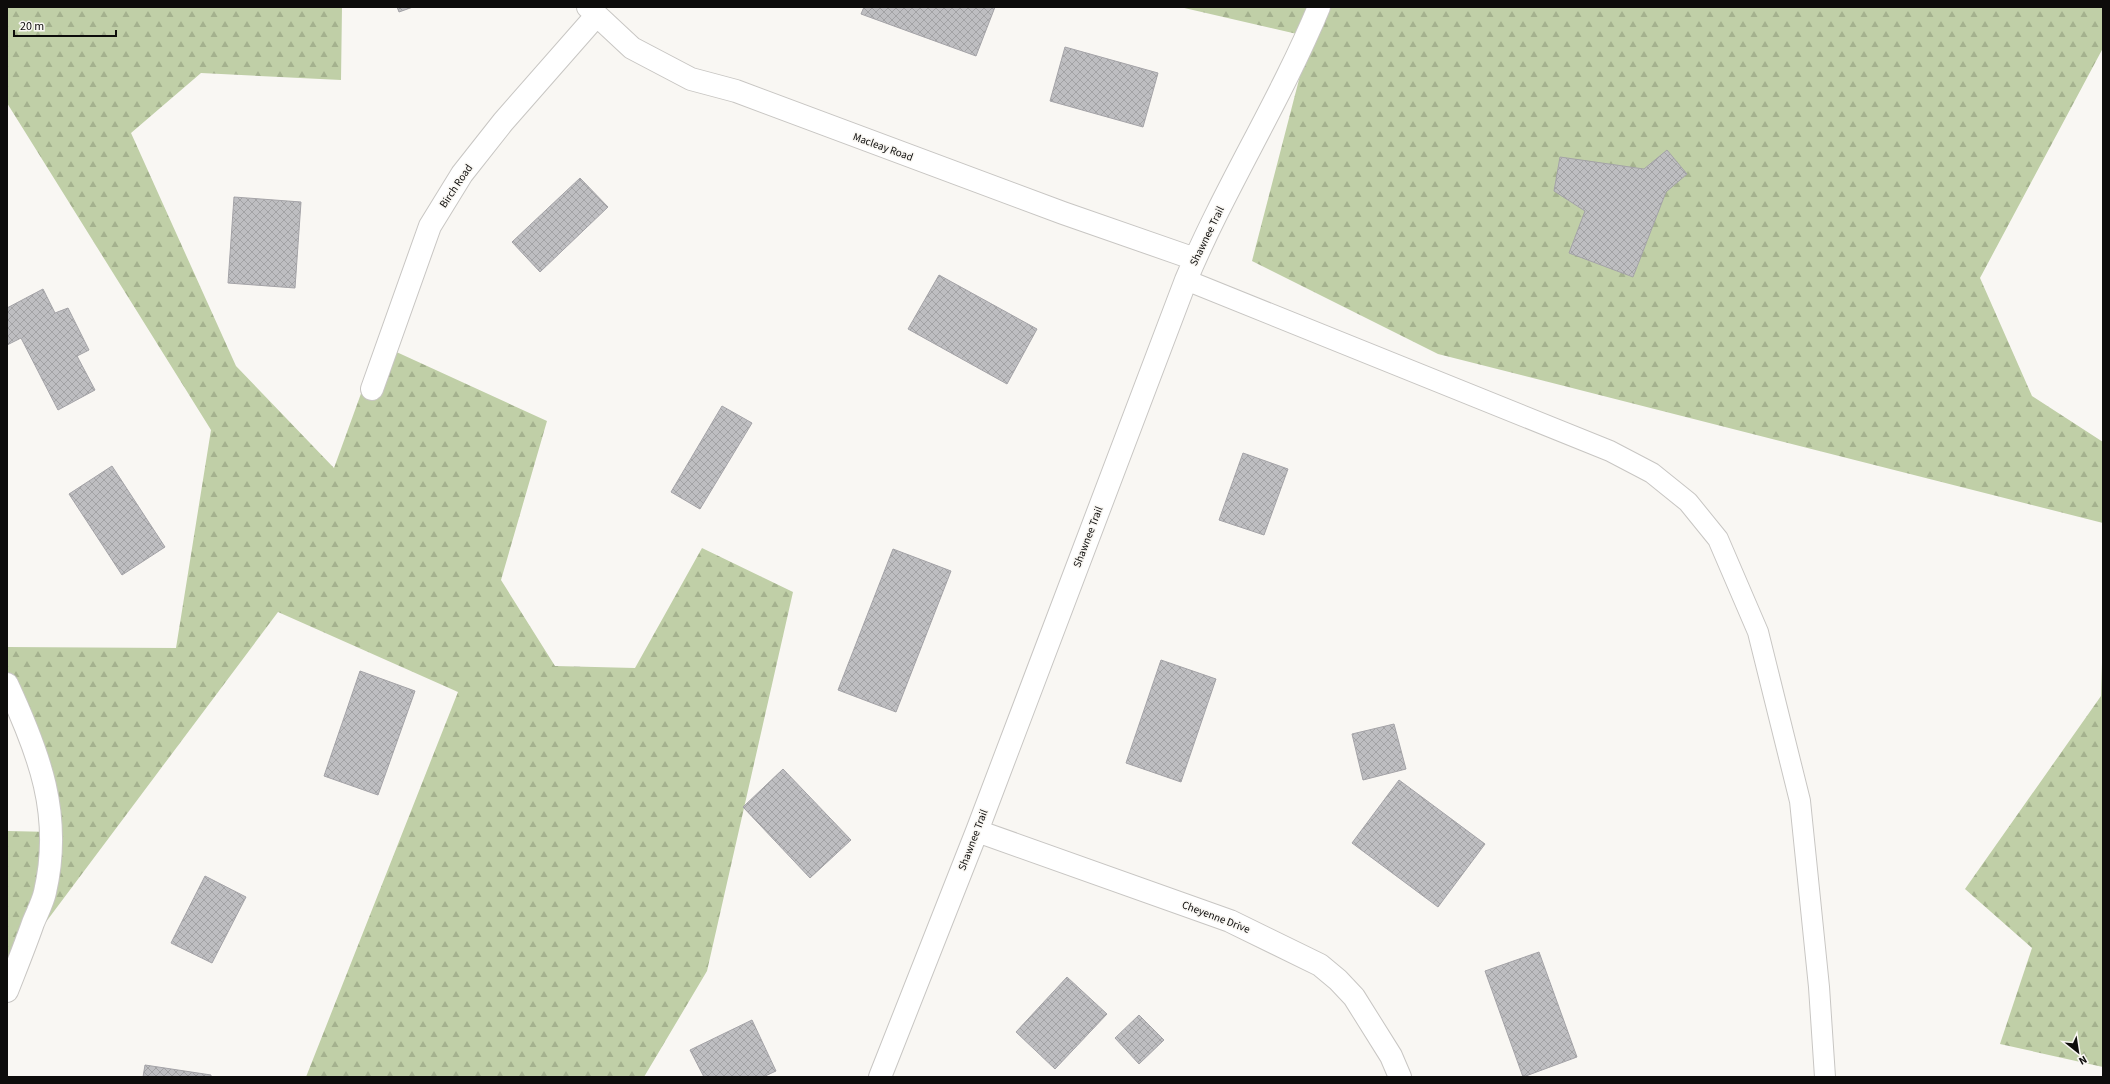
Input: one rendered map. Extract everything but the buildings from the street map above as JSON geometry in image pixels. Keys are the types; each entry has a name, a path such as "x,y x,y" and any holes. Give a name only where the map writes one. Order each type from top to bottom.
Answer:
{"street":[{"name":"Shawnee Trail","path":"880,1077 977,831 1186,280 1195,259 1300,53 1319,7"},
{"name":"Macleay Road","path":"592,12 632,48 691,79 736,91 1063,213 1195,259"},
{"name":"Birch Road","path":"372,389 430,226 467,168 592,12"},
{"path":"7,684 41,764 50,810 51,856 45,893 7,991"},
{"name":"Cheyenne Drive","path":"977,831 1230,921 1320,965 1338,980 1354,997 1387,1049 1400,1077"}],"lane":[{"path":"1186,280 1610,451 1652,473 1664,482 1688,502 1718,539 1758,632 1800,801 1819,987 1825,1077"}],"green space":[{"path":"7,7 342,7 341,80 201,73 131,133 236,366 334,468 379,344 547,421 501,580 555,666 635,668 702,548 793,592 707,971 644,1077 306,1077 458,692 278,612 10,970 7,969 7,831 53,832 7,707 7,647 176,648 211,430 7,103"},
{"path":"1180,7 2103,7 2103,48 1980,278 2032,396 2103,442 2103,523 1438,354 1252,261 1310,37"},
{"path":"2103,629 2103,1067 2000,1044 2032,948 1965,889 2101,696"}]}
